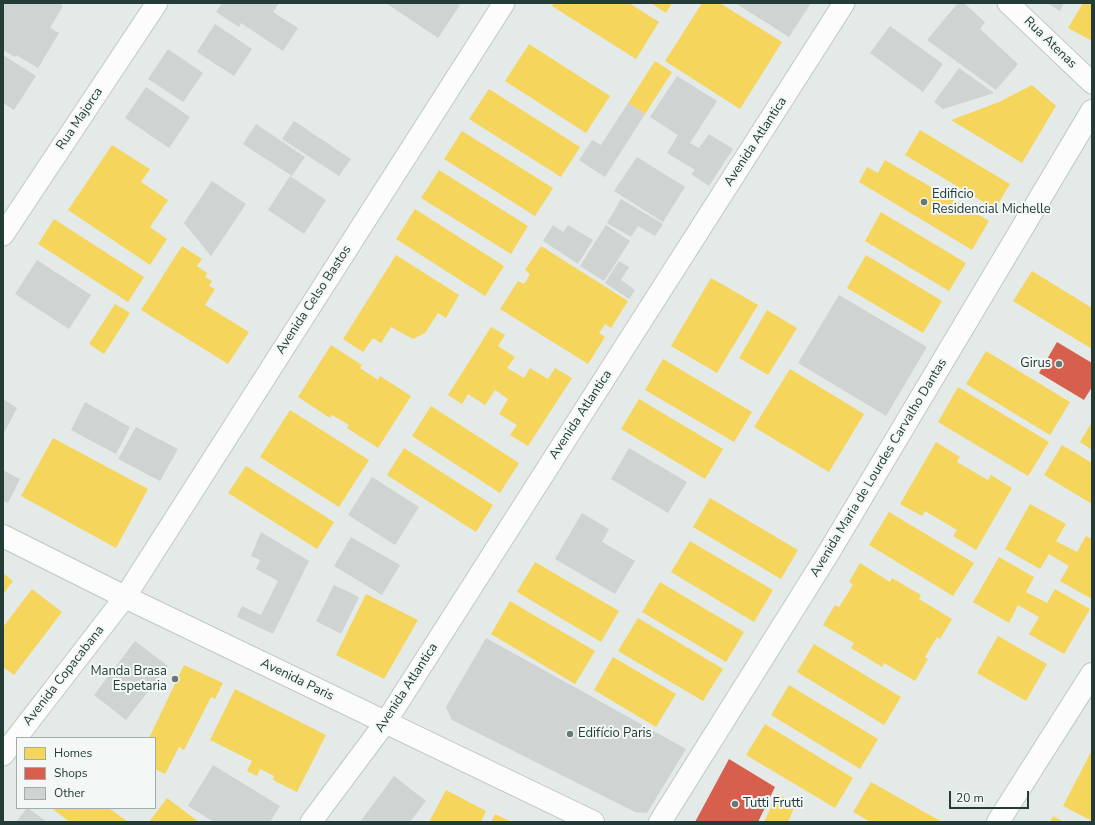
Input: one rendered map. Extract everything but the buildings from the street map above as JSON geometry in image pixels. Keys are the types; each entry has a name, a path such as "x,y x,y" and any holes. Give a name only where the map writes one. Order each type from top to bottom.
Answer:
{"street":[{"name":"Rua Majorca","path":"3,235 157,3"},
{"name":"Avenida Celso Bastos","path":"125,597 504,3"},
{"name":"Avenida Atlantica","path":"311,822 385,723 844,3"},
{"name":"Rua Atenas","path":"1008,3 1092,83"},
{"name":"Avenida Maria de Lourdes Carvalho Dantas","path":"660,822 833,546 1092,112"},
{"name":"Avenida Paris","path":"3,536 125,597 593,822"},
{"name":"Avenida Copacabana","path":"17,737 125,597"},
{"path":"998,822 1092,674"},
{"name":"Avenida Copacabana","path":"3,755 16,738"}],"place":[{"name":"Edificio Residencial Michelle","path":"924,202"},
{"name":"Girus","path":"1059,364"},
{"name":"Manda Brasa Espetaria","path":"175,679"},
{"name":"Edifício Paris","path":"570,734"},
{"name":"Tutti Frutti","path":"735,804"}]}
